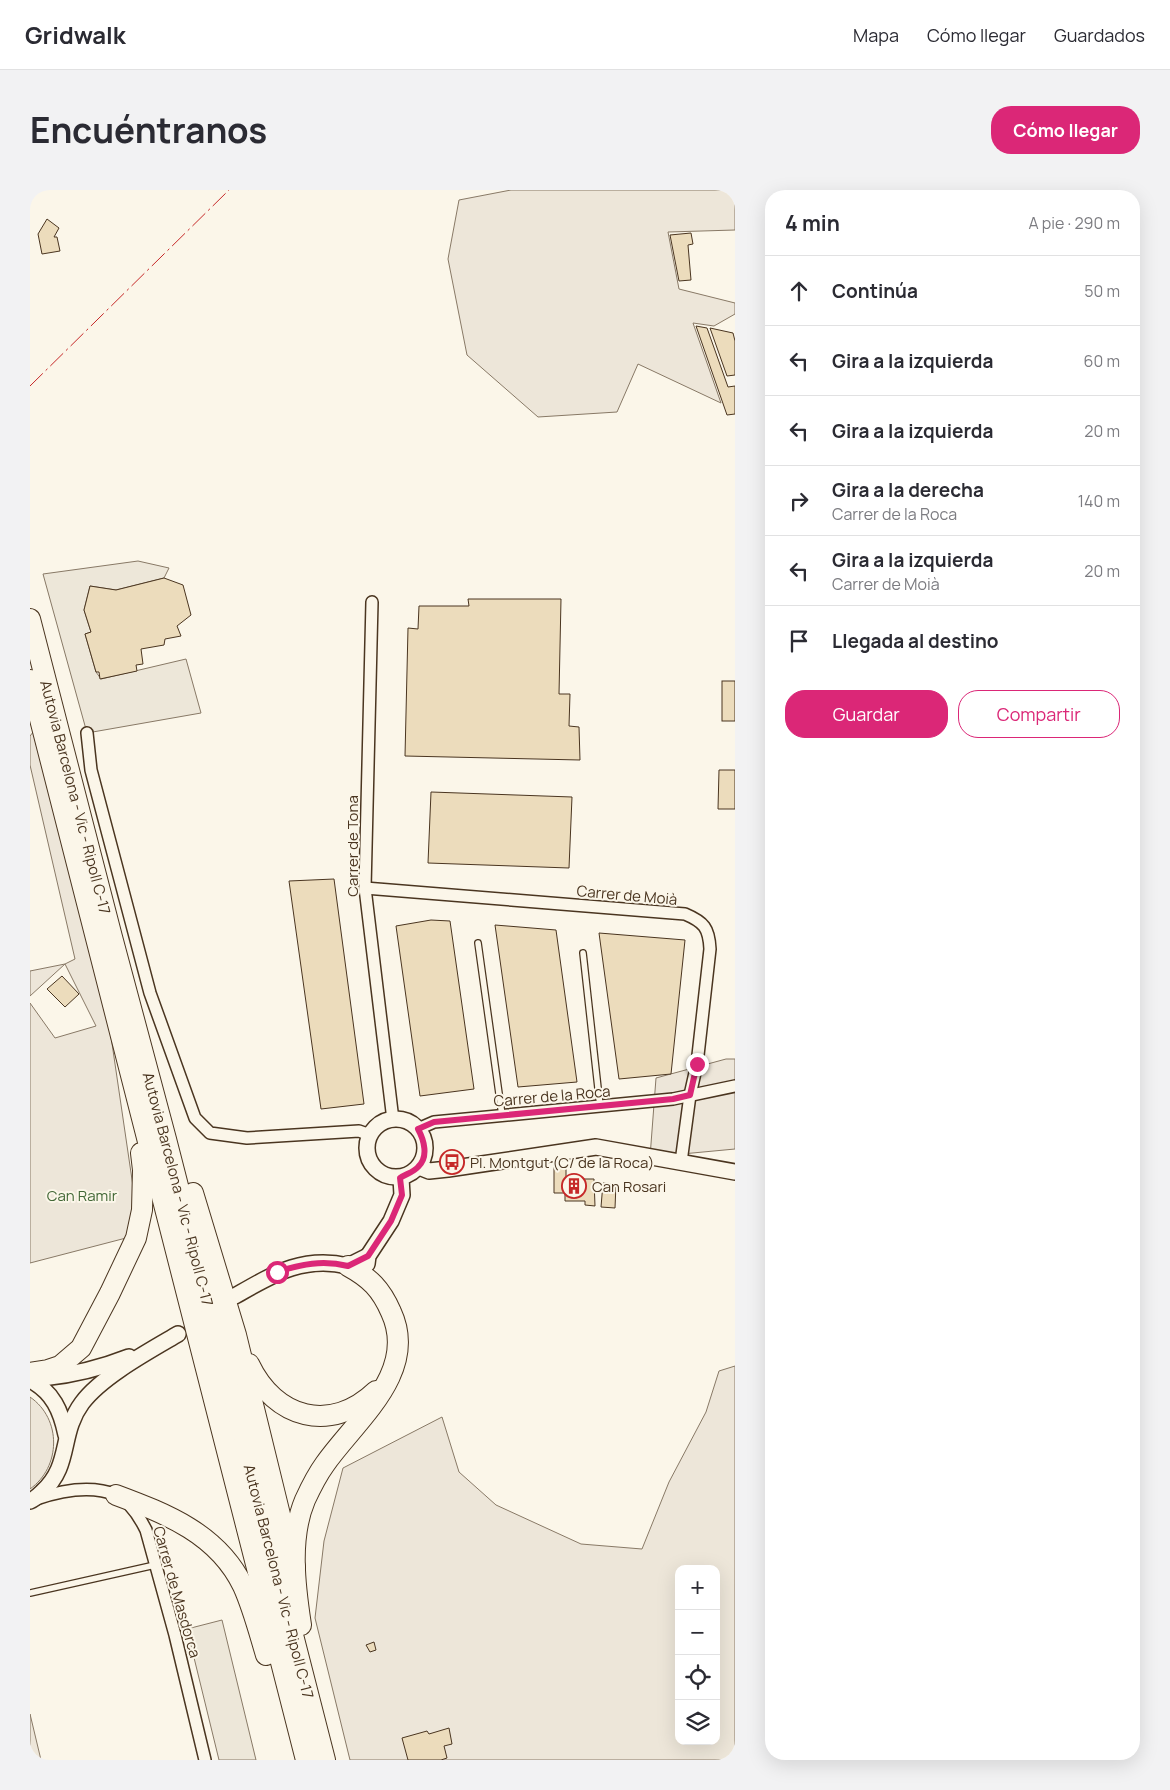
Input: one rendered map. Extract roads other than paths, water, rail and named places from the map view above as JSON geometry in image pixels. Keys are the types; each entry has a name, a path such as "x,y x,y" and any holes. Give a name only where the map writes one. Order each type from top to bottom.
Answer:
{"highway":[{"name":"Autovia Barcelona - Vic - Ripoll C-17","path":"30,618 325,1760"},
{"name":"Autovia Barcelona - Vic - Ripoll C-17","path":"30,680 306,1760"},
{"path":"30,711 43,729"},
{"path":"138,1034 166,1103 236,1335 282,1527 295,1568"},
{"path":"30,1373 60,1366 81,1348 136,1238 142,1210 143,1170 132,1084"},
{"path":"318,1733 300,1618 295,1568 299,1523 304,1502 315,1480 326,1463 364,1416 390,1378 397,1357 397,1330 394,1317 383,1295 367,1266 348,1266"},
{"path":"236,1335 257,1380 266,1392 288,1409 302,1414 317,1416 346,1411 371,1396 390,1378"},
{"path":"116,1495 183,1523 212,1543 232,1568 248,1598 301,1760"}],"street":[{"name":"Carrer de Tona","path":"372,602 365,888 394,1120"},
{"path":"87,733 91,770 150,993 195,1118 210,1133 247,1138 359,1131 370,1136"},
{"name":"Carrer de Moià","path":"365,888 685,914 697,919 705,927 709,937 710,949 697,1064 690,1095 681,1162"},
{"name":"Carrer de la Roca","path":"418,1129 434,1122 673,1099 735,1086"},
{"path":"394,1120 408,1122 418,1129 424,1141 424,1157 419,1167 400,1178 380,1174 370,1163 367,1148 370,1136 378,1126 394,1120"},
{"path":"419,1167 429,1171 448,1169 596,1147 681,1162 709,1169 735,1172"},
{"path":"367,1266 391,1221 402,1195 400,1178"},
{"path":"235,1296 277,1272 292,1267 321,1262 348,1266"},
{"path":"30,1379 60,1376 105,1366 171,1338 93,1390 75,1413 70,1423 63,1463 51,1484 32,1501"},
{"path":"30,1379 50,1395 62,1416 67,1439"},
{"path":"32,1501 54,1493 78,1490 116,1495"},
{"name":"Carrer de Masdorca","path":"116,1495 125,1502 146,1530 175,1636 205,1760"}],"lane":[{"path":"478,944 502,1115"},
{"path":"583,953 600,1106"},
{"path":"30,1593 155,1565"}],"place":[{"name":"Pl. Montgut (C/ de la Roca)","path":"452,1162"},
{"name":"Can Rosari","path":"574,1186"}],"park label":[{"name":"Can Ramir","path":"82,1195"}]}
